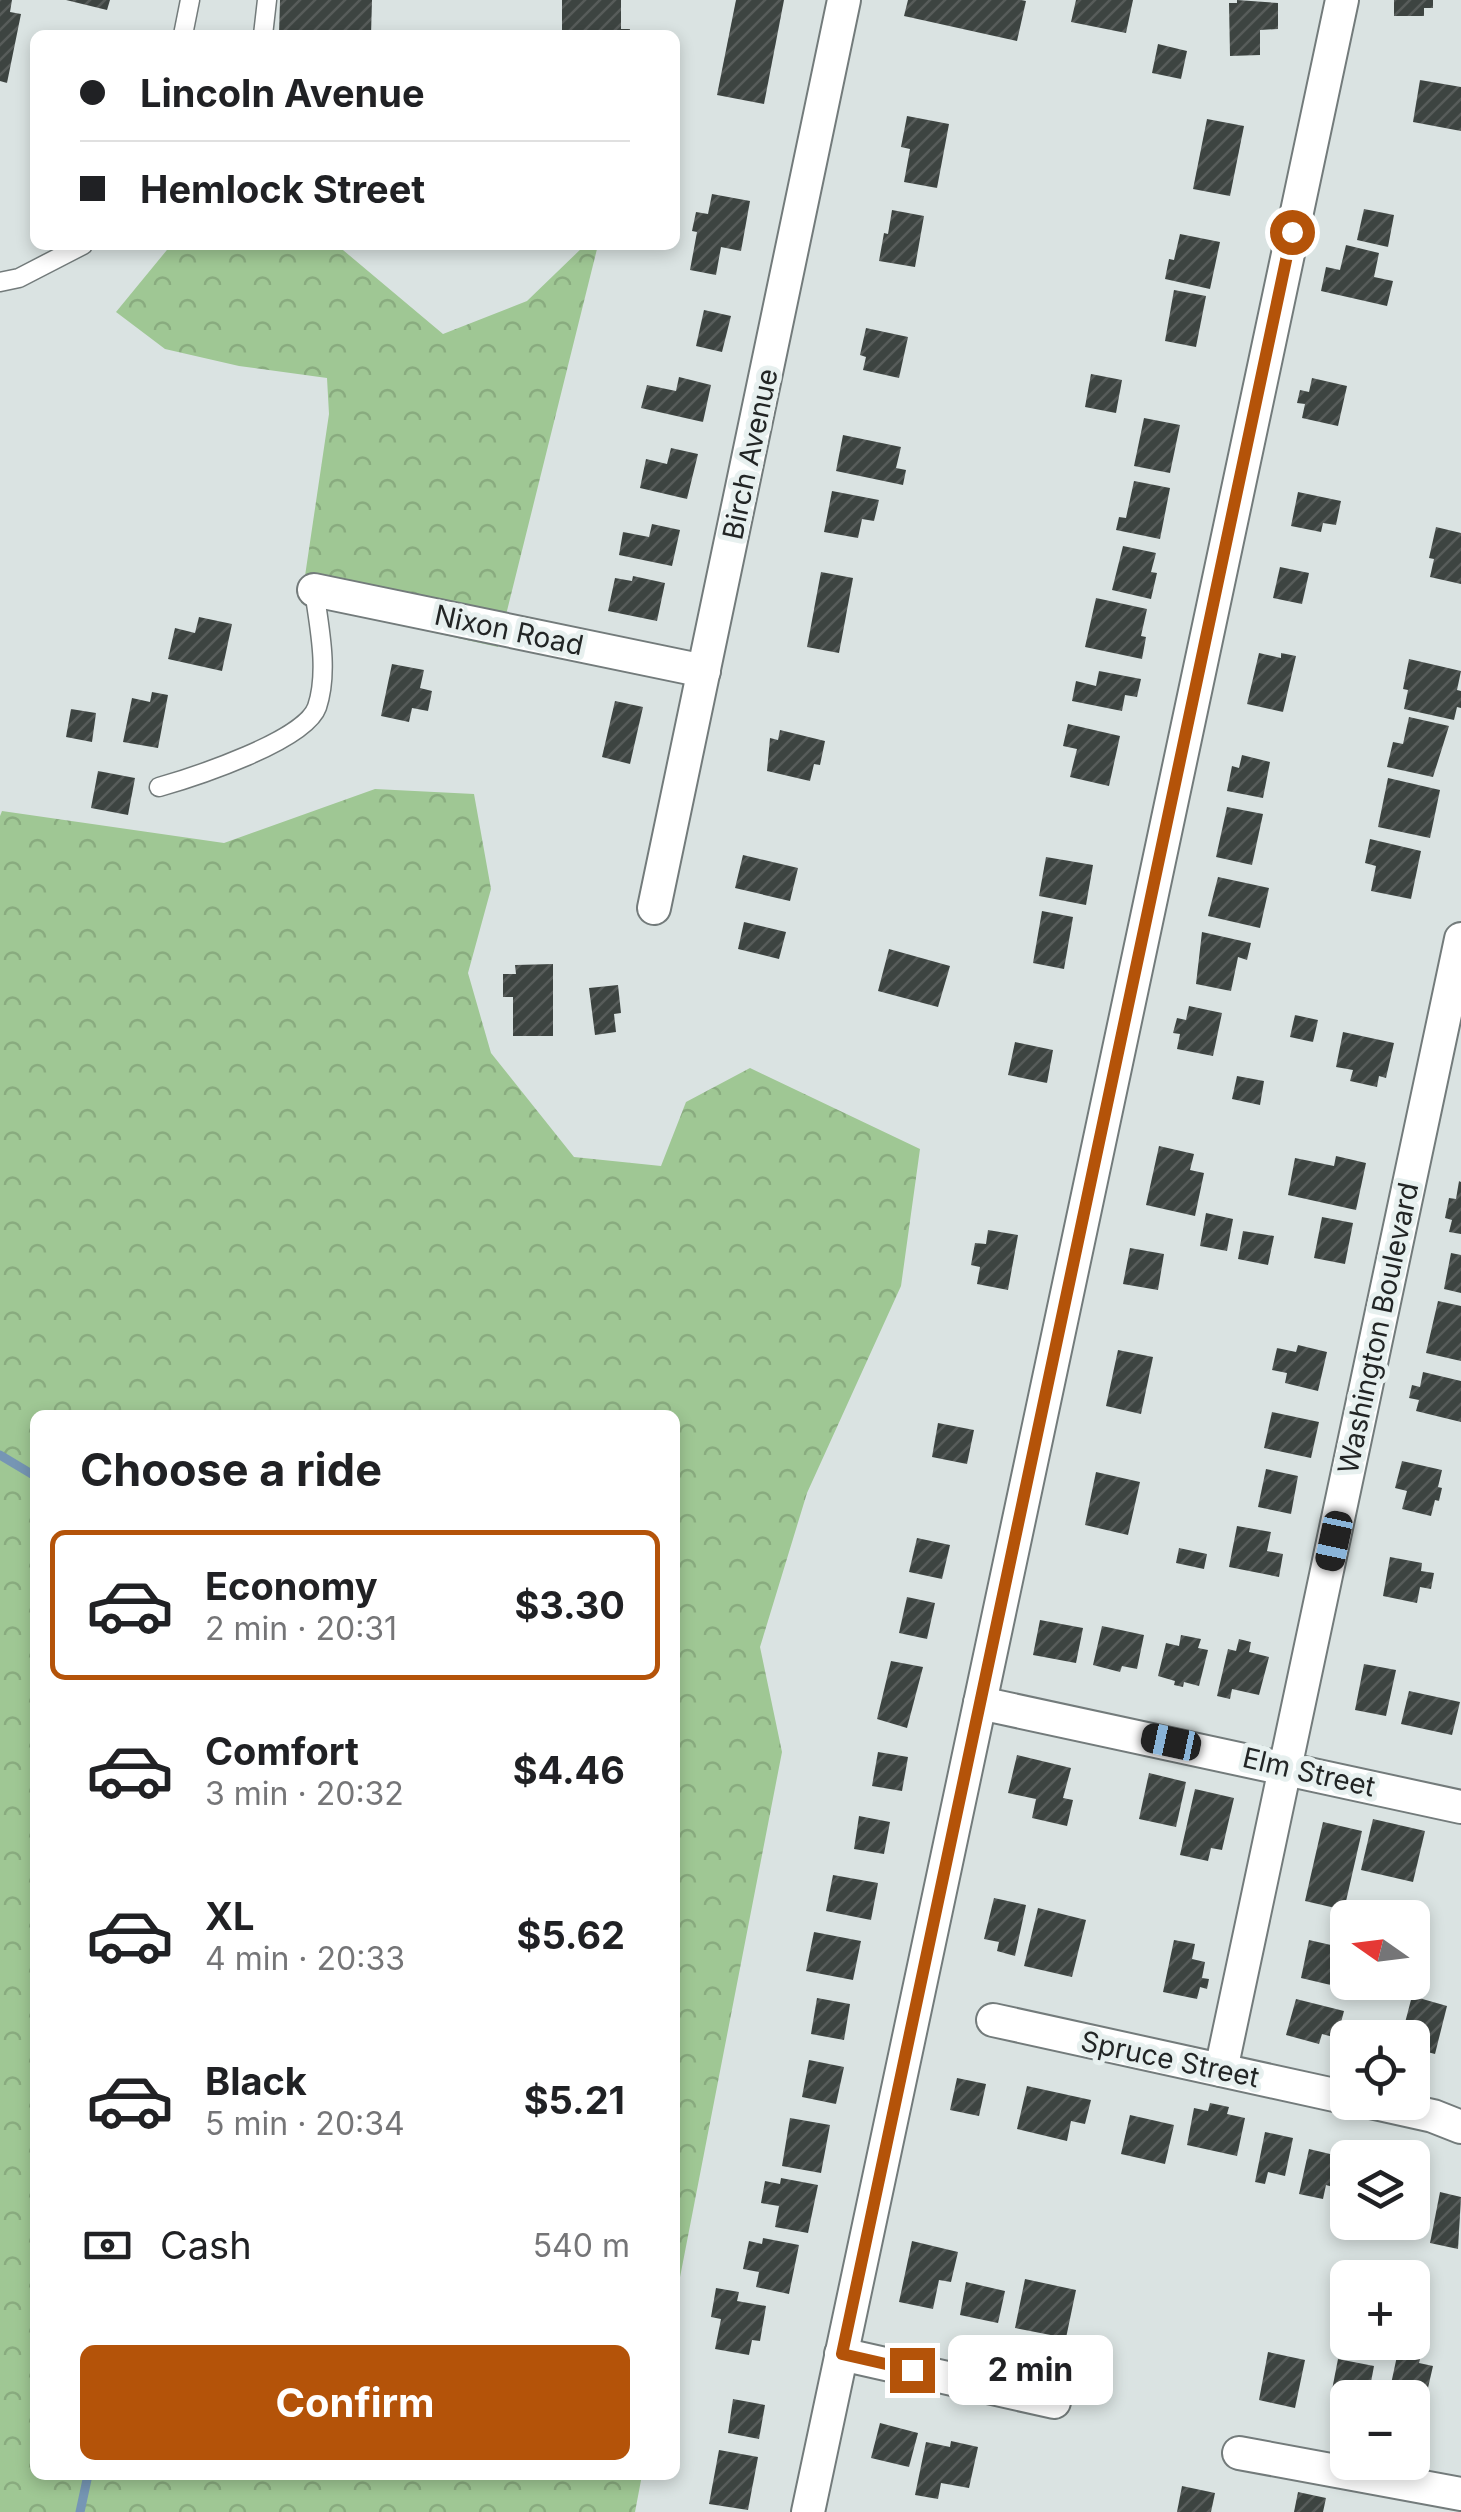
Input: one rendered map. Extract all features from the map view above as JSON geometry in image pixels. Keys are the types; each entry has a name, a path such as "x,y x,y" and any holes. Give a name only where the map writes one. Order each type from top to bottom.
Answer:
{"street":[{"name":"Birch Avenue","path":"654,908 844,0"},
{"path":"808,2512 1342,0"},
{"name":"Nixon Road","path":"314,590 704,670"},
{"name":"Washington Boulevard","path":"1221,2070 1461,939"},
{"name":"Elm Street","path":"980,1703 1286,1766 1461,1807"},
{"name":"Spruce Street","path":"993,2020 1330,2094"},
{"path":"1430,2115 1461,2126"},
{"path":"842,2354 1054,2402"},
{"path":"1240,2453 1461,2494 1457,2512"}],"lane":[{"path":"183,30 190,0"},
{"path":"264,30 267,0"},
{"path":"0,282 20,278 73,250"},
{"path":"159,787 277,742 304,724 316,710 322,676 314,590"}],"green space":[{"path":"167,250 343,250 443,334 527,301 580,250 597,250 498,647 301,603 329,414 327,378 239,366 165,349 116,312"},
{"path":"375,789 474,794 491,889 468,973 491,1053 574,1157 661,1166 686,1102 750,1068 920,1149 901,1286 807,1493 760,1647 782,1752 680,2277 680,1410 30,1410 30,2480 641,2480 635,2512 0,2512 0,816 2,811 224,843"}],"building":[{"path":"0,0 12,0 10,12 21,14 7,83 0,81"},
{"path":"66,0 110,0 107,10"},
{"path":"280,0 372,0 371,30 279,30"},
{"path":"562,0 621,0 621,29 630,29 630,30 562,30"},
{"path":"736,0 784,0 764,104 717,95"},
{"path":"908,0 1026,1 1017,41 904,16"},
{"path":"1076,0 1133,0 1126,33 1071,22"},
{"path":"1394,0 1433,0 1433,8 1424,8 1424,16 1394,16"},
{"path":"1229,3 1278,3 1278,29 1260,30 1260,55 1230,56"},
{"path":"1158,44 1187,51 1181,79 1152,73"},
{"path":"1420,80 1461,87 1461,131 1413,122"},
{"path":"907,116 949,124 937,188 904,182 910,149 901,147"},
{"path":"1207,119 1244,126 1230,196 1193,189"},
{"path":"712,194 750,201 741,251 721,247 716,275 690,270 697,232 692,231 696,212 708,214"},
{"path":"1364,209 1394,215 1388,247 1357,240"},
{"path":"892,210 924,216 915,267 879,261"},
{"path":"1180,234 1220,242 1210,289 1165,279"},
{"path":"1346,245 1379,253 1374,277 1393,281 1387,306 1321,291 1326,267 1340,270"},
{"path":"1174,290 1206,296 1196,347 1165,341"},
{"path":"704,310 731,316 722,352 696,346"},
{"path":"866,328 908,337 899,378 863,370 866,357 860,355"},
{"path":"1091,374 1122,380 1116,413 1085,407"},
{"path":"679,377 711,385 703,422 641,408 647,385 676,391"},
{"path":"1312,378 1347,386 1338,426 1302,418 1305,404 1297,403 1300,390 1309,392"},
{"path":"1144,418 1180,425 1170,473 1134,466"},
{"path":"843,435 901,447 896,468 906,470 903,485 836,471"},
{"path":"671,448 698,454 687,499 640,488 646,459 667,464"},
{"path":"1134,481 1170,488 1160,539 1116,530 1119,517 1126,518"},
{"path":"832,491 879,500 874,521 862,519 858,538 824,532"},
{"path":"1298,492 1341,501 1336,525 1323,523 1321,532 1291,526"},
{"path":"652,524 680,530 672,566 619,555 623,532 649,537"},
{"path":"1436,527 1461,533 1461,584 1430,577 1434,559 1429,558"},
{"path":"1123,546 1156,553 1151,572 1157,573 1151,599 1112,590"},
{"path":"1280,567 1309,573 1302,604 1273,598"},
{"path":"821,572 853,578 839,653 807,647"},
{"path":"633,576 665,583 657,621 608,611 615,578 632,581"},
{"path":"1096,598 1147,609 1141,636 1146,637 1142,659 1085,647"},
{"path":"199,617 232,624 222,671 168,659 175,628 195,633"},
{"path":"1259,653 1281,658 1281,653 1296,656 1283,712 1247,704"},
{"path":"1409,659 1461,671 1457,690 1461,691 1461,708 1457,707 1454,720 1404,709"},
{"path":"392,664 424,670 420,688 432,691 428,711 412,708 409,722 381,716"},
{"path":"1099,671 1141,679 1137,697 1125,695 1122,711 1072,701 1076,681 1096,686"},
{"path":"152,692 168,695 158,748 123,742 132,698 150,702"},
{"path":"615,701 643,707 630,764 602,757"},
{"path":"71,709 96,713 92,742 66,737"},
{"path":"1409,717 1449,726 1433,777 1387,767 1393,742 1403,744"},
{"path":"1068,724 1120,736 1109,786 1070,777 1077,749 1063,746"},
{"path":"780,730 825,741 820,765 814,764 810,781 767,771 770,738 778,740"},
{"path":"1242,755 1270,762 1263,798 1227,791 1232,766 1239,768"},
{"path":"98,771 135,778 128,815 91,808"},
{"path":"1388,778 1440,790 1430,838 1378,827"},
{"path":"1227,807 1263,814 1252,865 1216,857"},
{"path":"1370,839 1421,851 1411,899 1371,891 1376,866 1365,863"},
{"path":"743,855 798,868 790,901 735,888"},
{"path":"1046,857 1093,865 1086,905 1039,896"},
{"path":"1218,877 1269,888 1260,928 1208,916"},
{"path":"1042,911 1073,917 1064,969 1033,963"},
{"path":"744,922 786,932 779,959 738,949"},
{"path":"1202,932 1251,943 1247,960 1238,957 1231,991 1196,984"},
{"path":"889,949 950,966 938,1007 878,991"},
{"path":"553,964 553,1036 513,1036 513,997 503,997 503,974 516,974 515,965"},
{"path":"618,985 621,1013 614,1014 616,1032 595,1035 589,988"},
{"path":"1189,1006 1222,1013 1213,1056 1177,1049 1180,1034 1173,1033 1177,1018 1186,1020"},
{"path":"1295,1015 1318,1020 1313,1042 1290,1037"},
{"path":"1343,1032 1394,1043 1386,1078 1379,1076 1377,1087 1350,1081 1353,1070 1336,1067"},
{"path":"1015,1042 1053,1050 1047,1083 1008,1075"},
{"path":"1237,1076 1264,1081 1260,1105 1232,1099"},
{"path":"1159,1146 1194,1154 1190,1170 1204,1173 1195,1216 1146,1205"},
{"path":"1336,1156 1366,1163 1356,1210 1288,1195 1295,1158 1334,1166"},
{"path":"1459,1181 1461,1234 1449,1232 1452,1220 1445,1218 1449,1198 1456,1199"},
{"path":"1206,1213 1233,1219 1227,1251 1200,1246"},
{"path":"1322,1217 1353,1223 1345,1264 1314,1258"},
{"path":"988,1230 1018,1235 1008,1290 977,1284 980,1267 971,1265 975,1243 986,1244"},
{"path":"1243,1231 1274,1236 1268,1265 1238,1259"},
{"path":"1130,1248 1164,1254 1158,1290 1123,1284"},
{"path":"1451,1253 1461,1255 1461,1293 1444,1289"},
{"path":"1438,1301 1461,1306 1461,1361 1426,1353"},
{"path":"1298,1345 1327,1352 1318,1391 1285,1383 1287,1373 1272,1370 1277,1348 1296,1352"},
{"path":"1118,1350 1153,1357 1141,1414 1106,1406"},
{"path":"1423,1372 1461,1381 1461,1422 1416,1411 1419,1400 1409,1398 1412,1385 1420,1387"},
{"path":"1272,1412 1319,1422 1311,1458 1264,1448"},
{"path":"938,1423 974,1430 967,1464 932,1457"},
{"path":"1402,1461 1442,1470 1439,1501 1435,1500 1431,1516 1402,1509 1407,1491 1395,1488"},
{"path":"1266,1469 1298,1476 1291,1514 1258,1507"},
{"path":"1096,1472 1140,1482 1128,1535 1085,1525"},
{"path":"1237,1526 1271,1532 1267,1551 1283,1554 1279,1577 1229,1567"},
{"path":"917,1538 950,1545 942,1579 909,1572"},
{"path":"1179,1548 1207,1554 1204,1569 1176,1563"},
{"path":"1390,1557 1422,1563 1421,1571 1434,1573 1431,1589 1420,1587 1417,1603 1383,1596"},
{"path":"907,1597 935,1603 927,1639 899,1633"},
{"path":"1040,1620 1083,1628 1076,1663 1033,1655"},
{"path":"1102,1626 1144,1635 1137,1669 1122,1666 1120,1672 1093,1665"},
{"path":"1181,1635 1201,1639 1198,1648 1208,1650 1199,1686 1184,1682 1183,1687 1174,1685 1175,1681 1158,1676 1166,1643 1179,1646"},
{"path":"1239,1639 1251,1642 1249,1652 1269,1657 1259,1695 1232,1689 1230,1699 1217,1696 1228,1649 1236,1651"},
{"path":"891,1661 923,1667 907,1728 877,1719"},
{"path":"1364,1664 1396,1670 1386,1716 1355,1710"},
{"path":"1409,1691 1460,1702 1452,1735 1401,1724"},
{"path":"878,1752 908,1757 902,1791 872,1786"},
{"path":"1017,1755 1071,1768 1063,1798 1073,1800 1067,1826 1032,1818 1036,1799 1008,1793"},
{"path":"1149,1773 1186,1782 1176,1827 1139,1819"},
{"path":"1195,1789 1234,1798 1222,1850 1211,1848 1208,1861 1180,1855"},
{"path":"859,1816 890,1822 884,1854 854,1849"},
{"path":"1373,1819 1425,1831 1413,1882 1361,1870"},
{"path":"1323,1822 1362,1831 1346,1900 1330,1900 1330,1907 1305,1901"},
{"path":"833,1875 878,1883 871,1920 826,1911"},
{"path":"994,1898 1026,1905 1015,1956 997,1951 999,1942 984,1939"},
{"path":"1038,1908 1086,1920 1072,1977 1024,1966"},
{"path":"814,1932 861,1941 853,1980 806,1971"},
{"path":"1174,1940 1195,1944 1192,1959 1205,1962 1202,1978 1209,1979 1207,1989 1200,1987 1197,1999 1163,1992"},
{"path":"1309,1940 1330,1945 1330,1985 1301,1978"},
{"path":"817,1998 850,2004 844,2040 811,2034"},
{"path":"1296,1999 1344,2011 1342,2020 1330,2020 1330,2036 1322,2034 1319,2044 1286,2035"},
{"path":"1411,2000 1447,2006 1435,2054 1430,2053 1430,2020 1406,2020"},
{"path":"809,2060 844,2067 836,2104 802,2097"},
{"path":"957,2078 986,2084 979,2116 950,2110"},
{"path":"1027,2086 1091,2100 1085,2124 1071,2121 1067,2141 1017,2129"},
{"path":"1210,2103 1229,2107 1227,2114 1245,2118 1237,2156 1187,2145 1194,2108 1208,2111"},
{"path":"1130,2115 1174,2125 1165,2164 1121,2154"},
{"path":"790,2118 830,2125 821,2173 782,2166"},
{"path":"1265,2132 1293,2138 1285,2176 1268,2172 1265,2184 1255,2182"},
{"path":"1309,2149 1330,2154 1330,2186 1326,2185 1323,2199 1299,2194"},
{"path":"781,2178 818,2185 808,2233 775,2227 779,2206 761,2203 765,2181 780,2184"},
{"path":"1440,2192 1461,2197 1458,2249 1430,2243"},
{"path":"763,2238 799,2245 789,2294 756,2287 759,2272 743,2269 749,2241 762,2244"},
{"path":"912,2241 958,2252 951,2282 939,2280 933,2309 899,2302"},
{"path":"1025,2279 1076,2290 1066,2338 1015,2328"},
{"path":"966,2282 1005,2291 998,2323 960,2315"},
{"path":"716,2288 739,2292 737,2301 766,2306 760,2341 752,2340 749,2355 715,2349 721,2319 711,2317"},
{"path":"1268,2352 1305,2360 1295,2408 1259,2400"},
{"path":"1338,2360 1374,2366 1371,2380 1334,2380"},
{"path":"1396,2360 1420,2360 1419,2363 1433,2366 1430,2380 1392,2380"},
{"path":"733,2399 765,2405 759,2439 728,2433"},
{"path":"880,2423 918,2433 909,2467 871,2458"},
{"path":"951,2441 978,2447 969,2488 941,2483 938,2499 915,2495 926,2442 950,2447"},
{"path":"719,2450 758,2457 748,2510 709,2504"},
{"path":"1182,2486 1215,2493 1211,2512 1177,2512"},
{"path":"1298,2492 1326,2498 1323,2512 1294,2512"}],"waterway":[{"path":"0,1455 30,1473"},
{"path":"80,2512 87,2480"}],"route":[{"path":"912,2370 842,2354 1292,232"}]}
